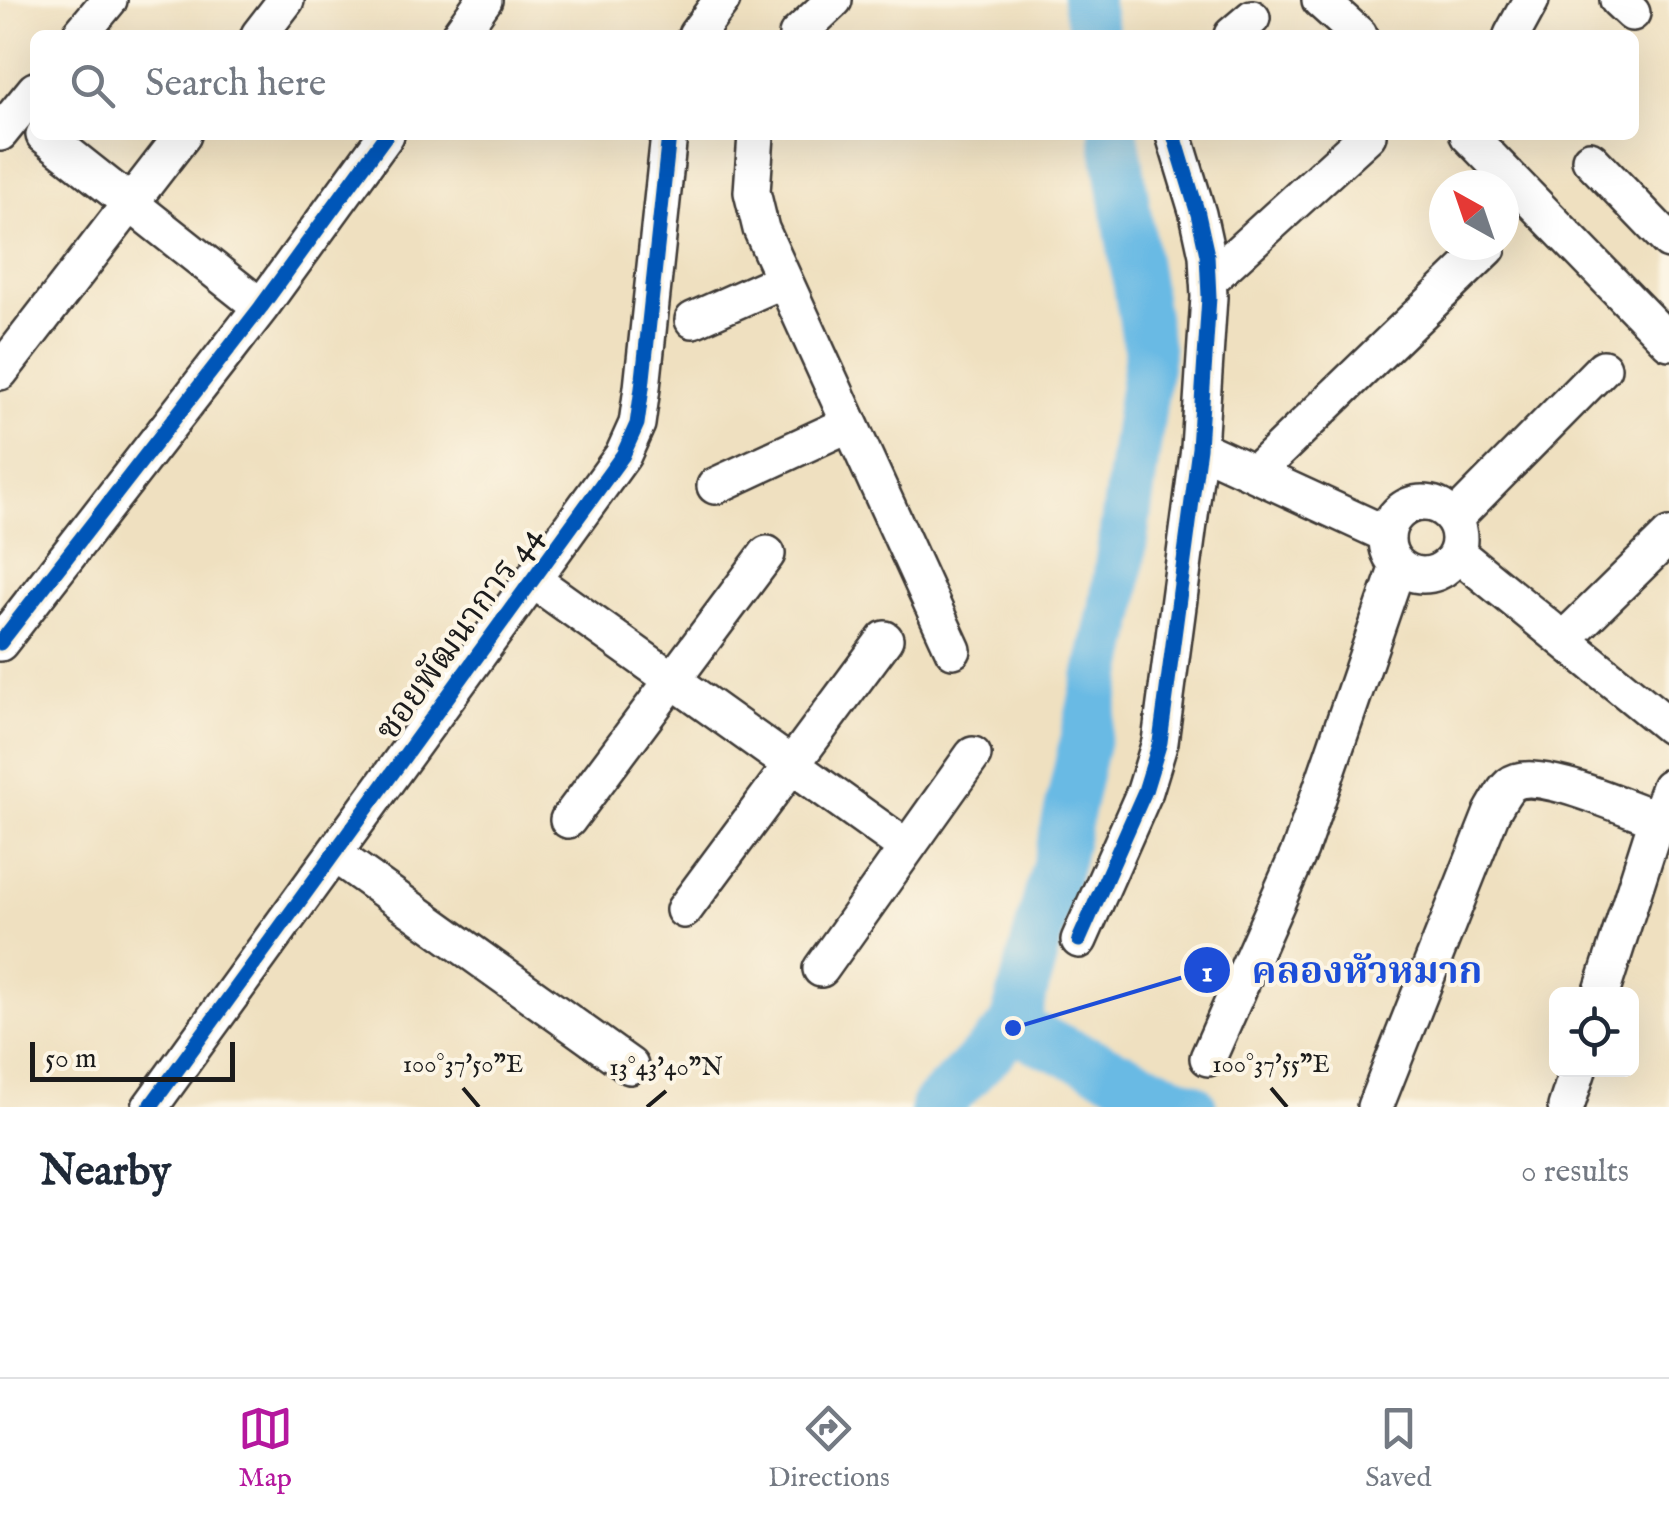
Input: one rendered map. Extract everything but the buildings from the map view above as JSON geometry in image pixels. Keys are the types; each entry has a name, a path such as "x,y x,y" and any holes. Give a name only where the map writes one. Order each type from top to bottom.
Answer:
{"street":[{"path":"84,30 109,0"},
{"path":"263,30 286,0"},
{"path":"462,30 484,0"},
{"path":"700,30 722,0"},
{"path":"802,30 834,0"},
{"path":"1320,0 1353,30"},
{"path":"1515,30 1530,0"},
{"path":"50,140 261,307"},
{"path":"0,372 179,140"},
{"path":"0,643 261,307 382,140"},
{"name":"ซอยพัฒนาการ 44","path":"150,1107 623,456 637,424 668,140"},
{"path":"756,140 752,192 761,229 953,650"},
{"path":"1079,940 1145,791 1160,742 1200,448 1208,281 1198,214 1176,140"},
{"path":"1208,281 1363,140"},
{"path":"1473,140 1669,342"},
{"path":"1590,159 1669,241"},
{"path":"1256,472 1476,260"},
{"path":"692,320 784,280"},
{"path":"1200,448 1256,472 1392,550 1413,575 1431,575 1446,568 1455,536 1603,368"},
{"path":"715,486 849,424"},
{"path":"1208,1058 1300,850 1392,550 1393,517 1406,506 1424,502 1441,507 1455,536 1564,639 1669,726"},
{"path":"1564,639 1669,536"},
{"path":"568,820 768,554"},
{"path":"532,580 906,848"},
{"path":"684,910 885,640"},
{"path":"821,969 973,754"},
{"path":"1375,1107 1492,812 1510,784 1528,779 1663,803 1603,987"},
{"path":"334,854 630,1066"},
{"path":"1566,1107 1576,1077"}],"waterway":[{"path":"1087,0 1093,30"},
{"path":"935,1107 1013,1028 1059,857 1113,610 1149,354 1115,140"},
{"path":"1013,1028 1192,1107"}],"cycle path":[{"path":"0,643 261,307 382,140"},
{"path":"150,1107 623,455 637,424 668,140"},
{"path":"1079,940 1145,791 1160,742 1199,448 1209,297 1207,255 1176,140"}],"place":[{"name":"คลองหัวหมาก","path":"1013,1028"}]}
